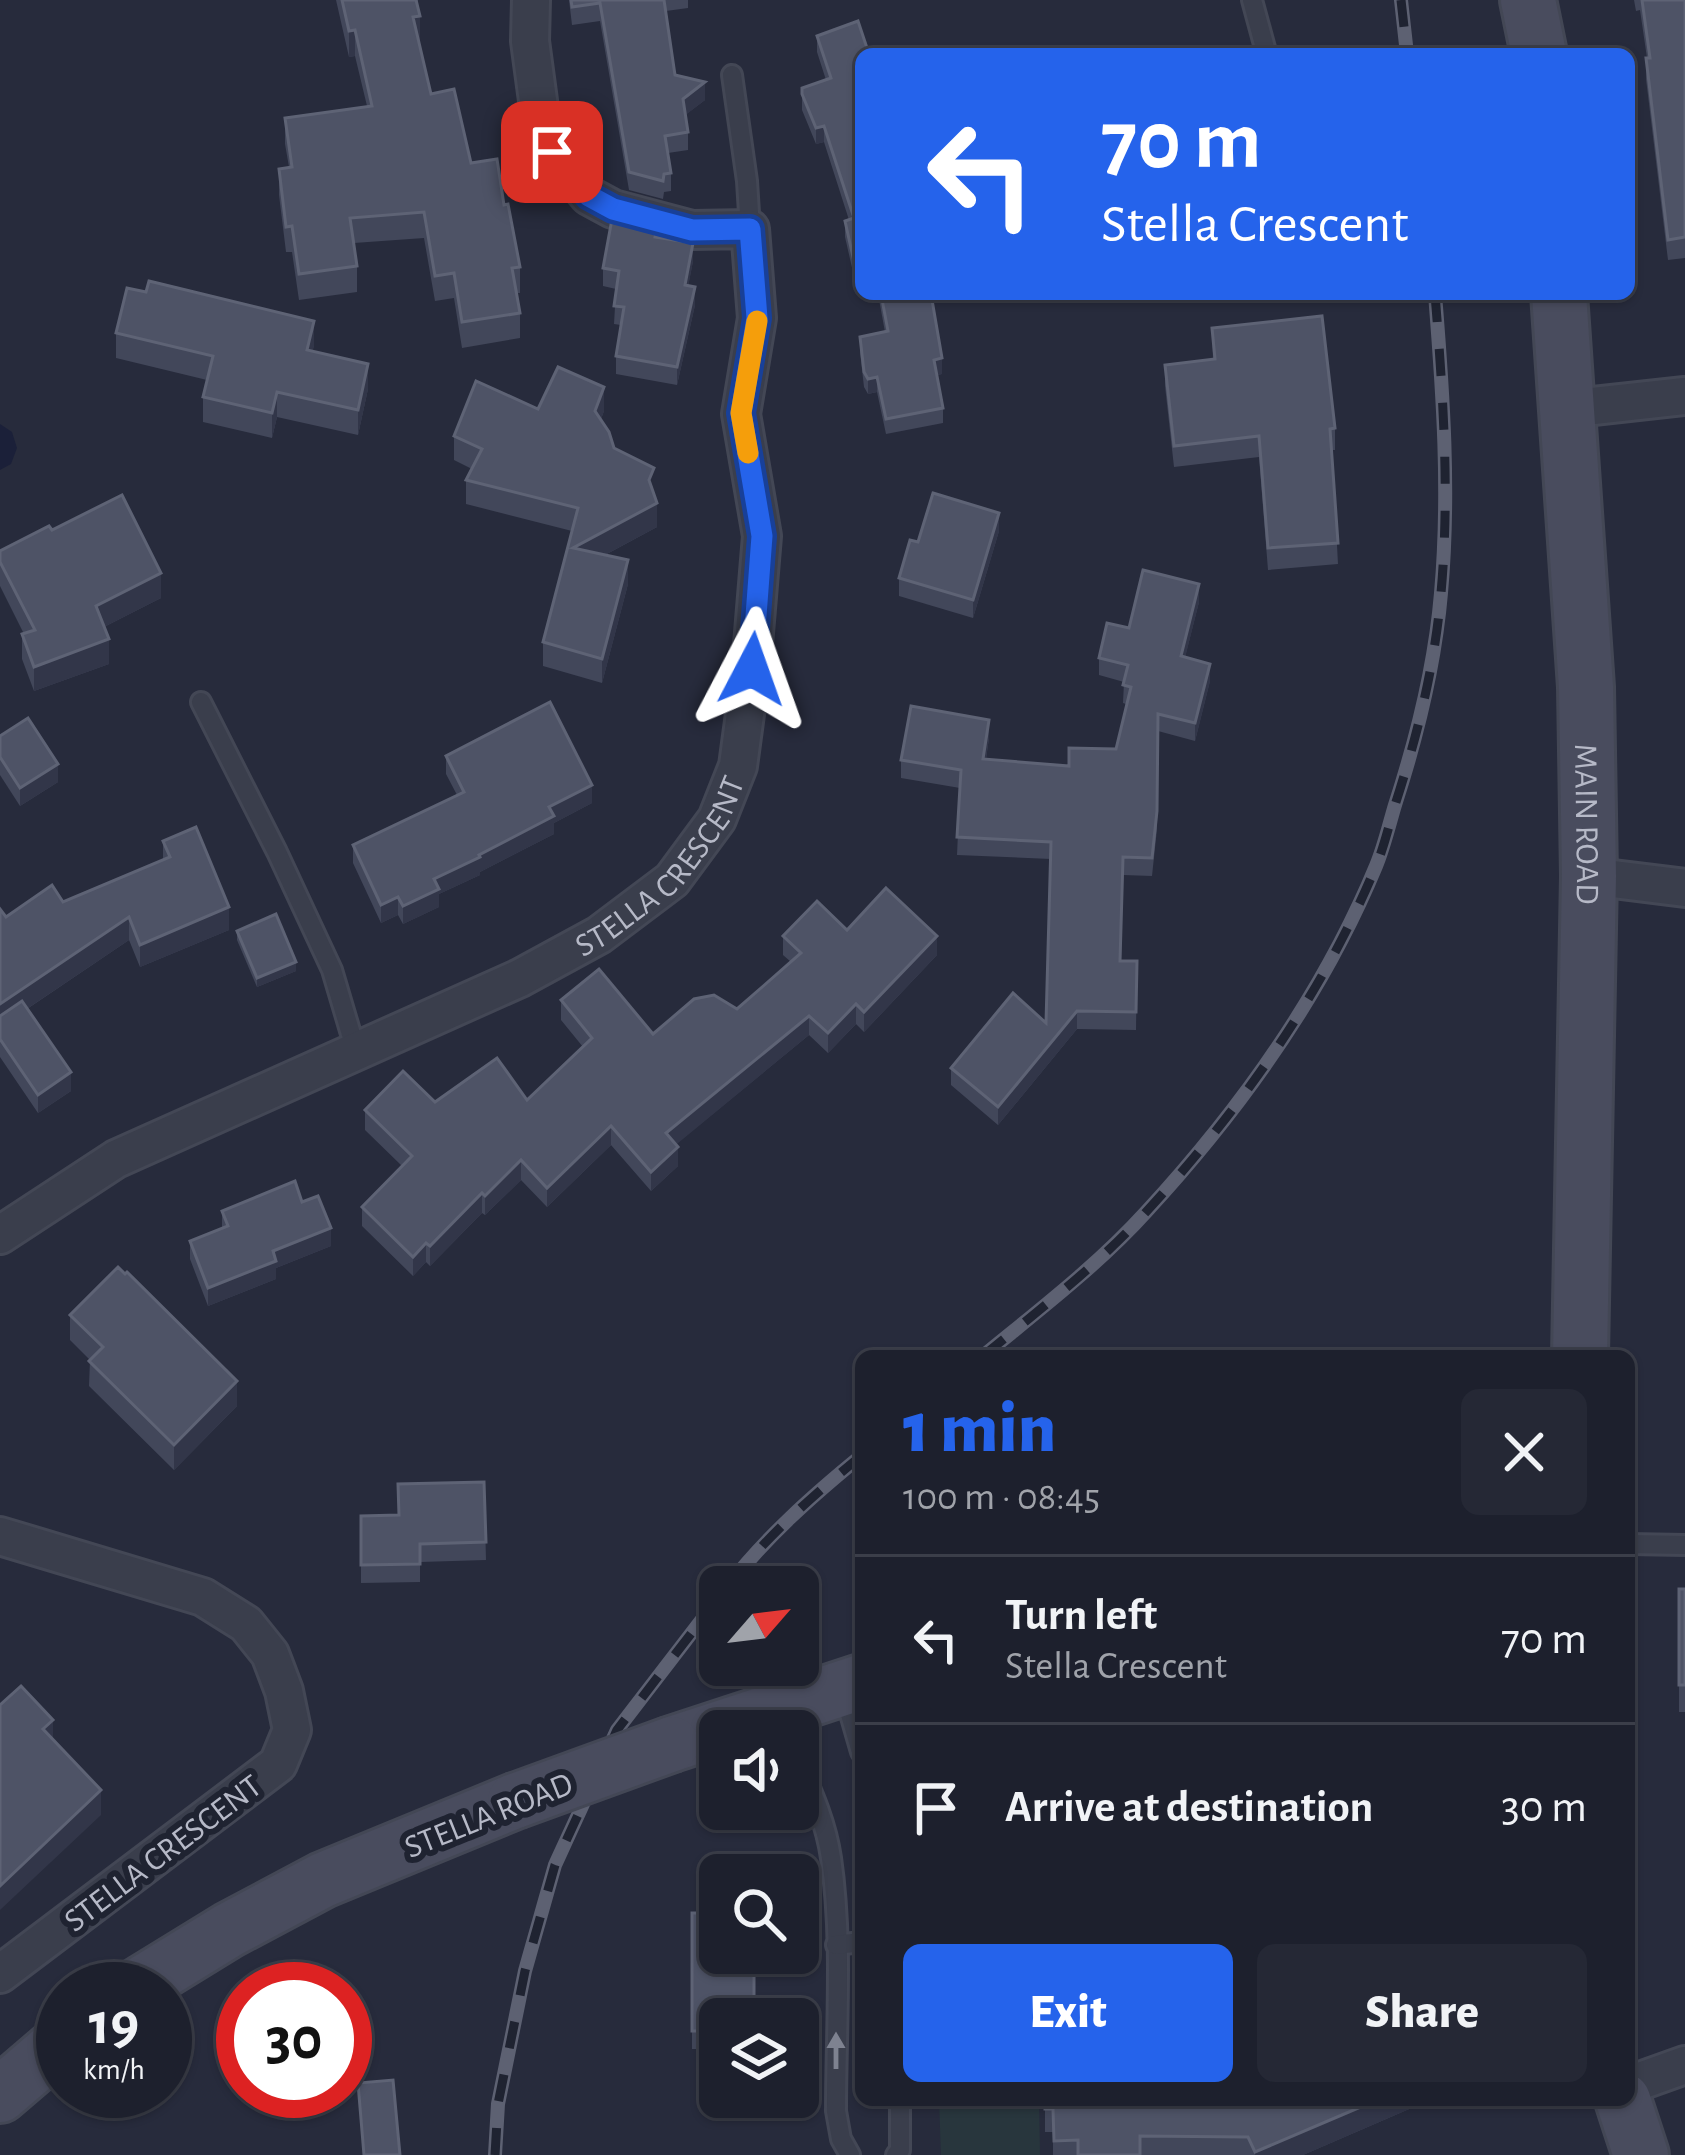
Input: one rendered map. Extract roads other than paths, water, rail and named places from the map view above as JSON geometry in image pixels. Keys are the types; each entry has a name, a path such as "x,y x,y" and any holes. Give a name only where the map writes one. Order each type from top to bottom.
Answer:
{"main road":[{"path":"1528,0 1538,48"},
{"name":"MAIN ROAD","path":"1559,300 1586,687 1589,876 1580,1350"},
{"name":"STELLA ROAD","path":"801,1710 852,1685"},
{"name":"STELLA ROAD","path":"177,1962 323,1880 514,1801 699,1738"},
{"path":"0,2095 36,2062"},
{"path":"1625,2106 1641,2155"}],"street":[{"path":"531,0 530,41 541,123 552,152 589,196 613,209 692,230 750,229"},
{"name":"STELLA CRESCENT","path":"0,1235 116,1160 520,978 598,934 672,880 717,819 738,766 752,669 762,536 741,413 757,318 750,229"},
{"path":"1566,409 1685,396"},
{"path":"1589,876 1685,888"},
{"name":"STELLA CRESCENT","path":"0,1536 203,1597 246,1624 270,1654 292,1730 278,1765 0,1974"},
{"path":"1635,2083 1685,2065"}],"lane":[{"path":"1252,0 1264,48"},
{"path":"732,75 750,229"},
{"path":"201,702 332,970 356,1051"},
{"path":"1635,1544 1685,1545"},
{"path":"819,1808 830,1855 836,1945 836,2111 841,2139 850,2155"},
{"path":"836,1945 855,1943"},
{"path":"896,2155 900,2106"}],"water":[{"path":"0,424 12,432 17,448 11,464 0,470"}],"railway":[{"path":"1401,0 1406,48"},
{"path":"990,1350 1108,1250 1214,1133 1305,1005 1376,866 1424,700 1441,593 1445,481 1435,300"},
{"path":"745,1566 790,1518 855,1461"},
{"path":"495,2155 498,2104 525,1971 555,1865 617,1730 699,1623"}]}
